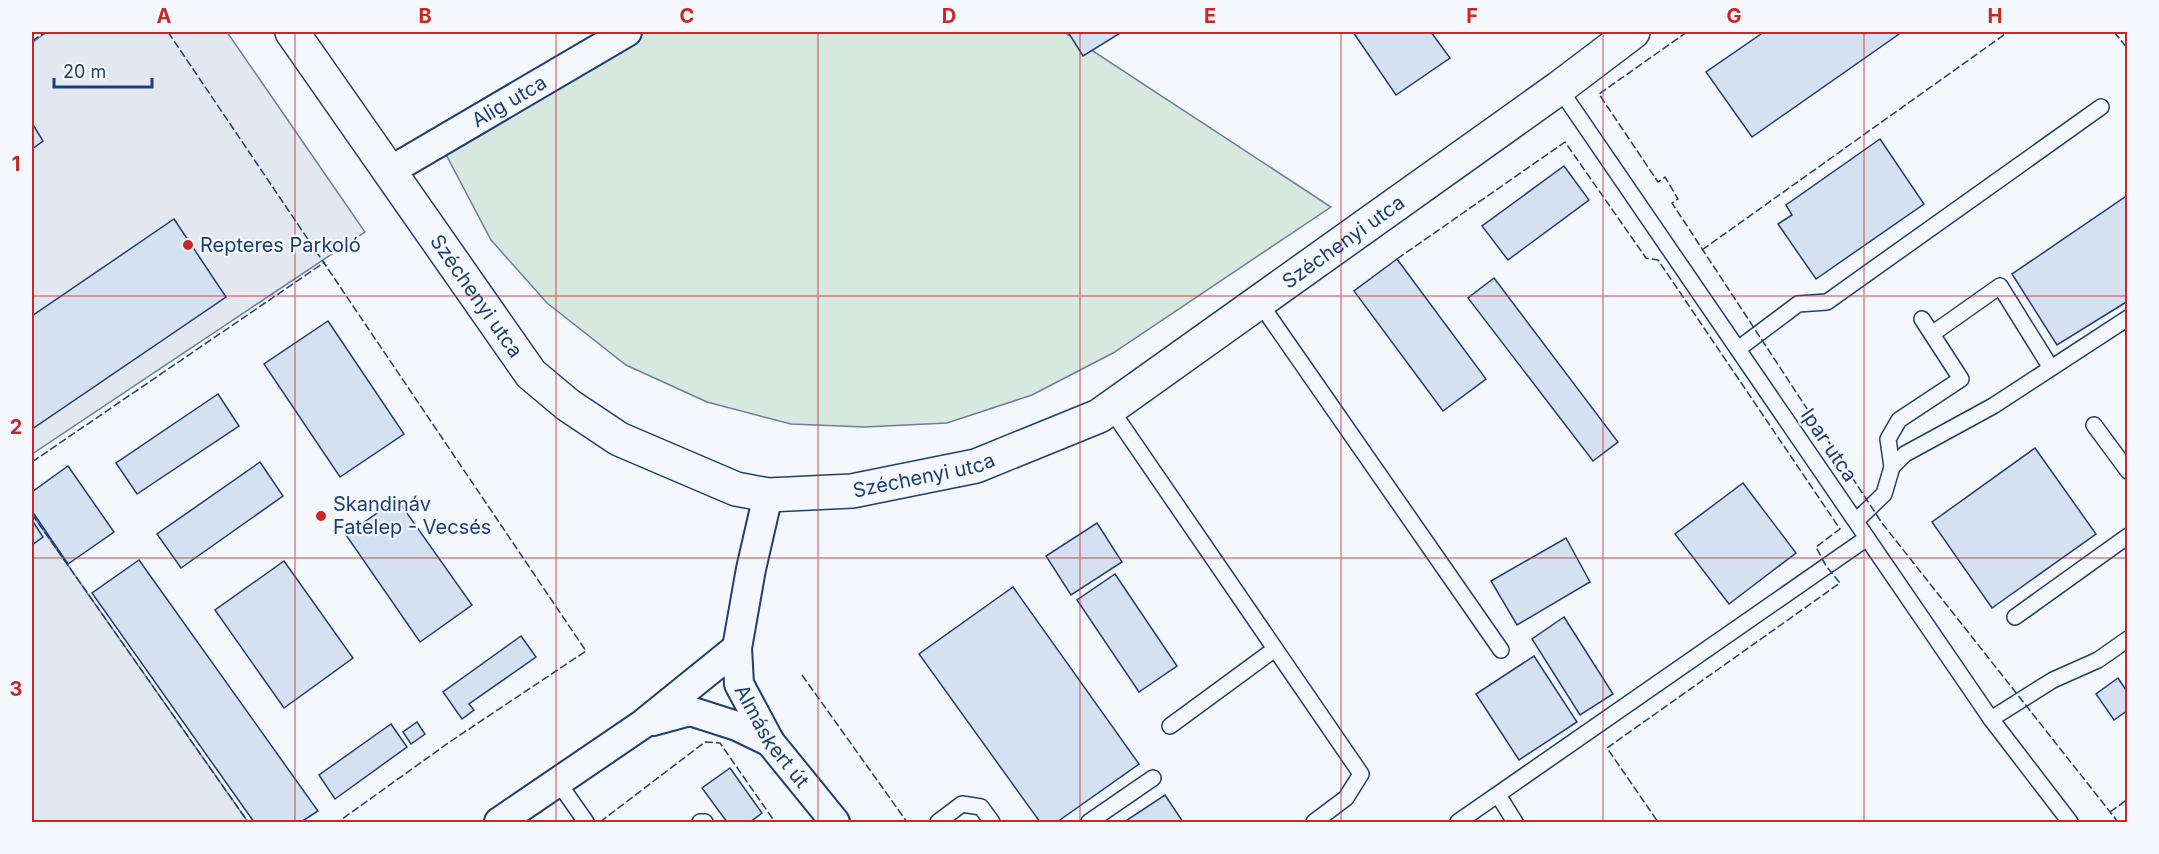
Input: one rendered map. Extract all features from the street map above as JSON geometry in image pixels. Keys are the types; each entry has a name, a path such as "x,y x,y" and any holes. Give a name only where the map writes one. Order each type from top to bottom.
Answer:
{"street":[{"name":"Széchenyi utca","path":"292,32 531,374 568,405 619,439 736,489 768,495 852,491 976,466 1099,416 1634,32"},
{"name":"Alig utca","path":"390,171 627,32"},
{"name":"Almáskert út","path":"768,495 751,569 737,648 739,684 770,742 835,822"},
{"path":"499,822 643,724 737,648"},
{"path":"643,724 690,711 737,726 770,742"}],"lane":[{"name":"Ipar utca","path":"1559,88 1991,719 2070,822"},
{"path":"1738,349 1798,304 1827,302 2102,108"},
{"path":"1932,334 2000,286 2051,368"},
{"path":"1259,302 1502,650"},
{"path":"1892,467 1905,454 1993,406 2127,318"},
{"path":"1856,521 1884,494 1892,467 1888,439 1899,420 1961,379 1922,319"},
{"path":"1110,408 1360,774 1346,798 1314,822"},
{"path":"2094,425 2127,471"},
{"path":"2016,617 2127,536"},
{"path":"1458,822 1867,538"},
{"path":"1991,719 2053,680 2098,660 2127,639"},
{"path":"1170,726 1275,649"},
{"path":"1089,822 1153,778"},
{"path":"558,782 586,822"},
{"path":"1498,795 1515,822"},
{"path":"938,822 962,804 981,807 992,822"}],"shaded area":[{"name":"Repteres Parkoló","path":"47,32 227,32 365,232 32,454 32,43"},
{"path":"632,32 1064,32 1331,207 1113,353 1032,395 947,423 865,427 791,424 707,402 626,365 547,303 491,240 441,145"},
{"path":"32,514 248,822 32,822"}],"building":[{"path":"1068,32 1122,32 1083,56"},
{"path":"1353,32 1431,32 1450,58 1396,95"},
{"path":"1764,32 1902,32 1752,137 1706,72"},
{"path":"32,123 43,141 32,149"},
{"path":"1880,139 1924,204 1816,279 1778,224 1792,215 1786,205"},
{"path":"1564,166 1589,200 1508,260 1482,226"},
{"path":"2128,195 2128,301 2057,345 2012,274"},
{"path":"174,219 226,297 32,429 32,316"},
{"path":"1397,259 1486,379 1443,411 1354,291"},
{"path":"1494,278 1618,442 1593,461 1468,298"},
{"path":"328,321 404,434 340,477 264,364"},
{"path":"218,394 239,426 137,494 116,463"},
{"path":"2035,448 2096,534 1992,608 1932,522"},
{"path":"260,462 283,496 181,568 157,534"},
{"path":"68,466 114,532 68,564 32,511 32,492"},
{"path":"1743,483 1796,553 1729,604 1675,534"},
{"path":"397,499 472,605 420,642 346,535"},
{"path":"32,520 43,537 32,545"},
{"path":"1097,523 1122,562 1071,595 1046,556"},
{"path":"1566,538 1590,582 1517,625 1491,581"},
{"path":"139,560 318,811 301,822 254,822 92,593"},
{"path":"284,561 353,658 284,708 215,610"},
{"path":"1115,574 1177,666 1139,692 1077,600"},
{"path":"1013,587 1139,764 1057,822 1040,822 919,654"},
{"path":"1564,617 1613,694 1580,715 1532,639"},
{"path":"521,636 536,657 469,704 474,710 462,719 443,692"},
{"path":"1534,656 1577,722 1519,760 1476,694"},
{"path":"2118,678 2128,693 2128,710 2114,720 2096,694"},
{"path":"417,722 425,734 411,744 403,732"},
{"path":"391,724 407,747 335,799 319,775"},
{"path":"730,768 762,813 750,822 727,822 702,788"},
{"path":"1165,795 1183,822 1124,822"}],"fence":[{"path":"32,41 46,32"},
{"path":"168,32 586,651 451,741 338,822"},
{"path":"1687,32 1599,94 1658,182 1665,177 1678,199 1672,203 1882,523 2118,822"},
{"path":"1702,250 2008,32"},
{"path":"2114,32 2128,49"},
{"path":"1397,259 1565,142 1646,258 1658,260 1840,529 1816,547 1826,566 1840,583 1607,748 1658,822"},
{"path":"32,462 325,262"},
{"path":"32,514 248,822"},
{"path":"802,675 907,822"},
{"path":"600,822 705,742 720,743 775,822"},
{"path":"2110,812 2128,799"}],"place":[{"name":"Repteres Parkoló","path":"188,245"},
{"name":"Skandináv Fatelep - Vecsés","path":"321,516"}]}
